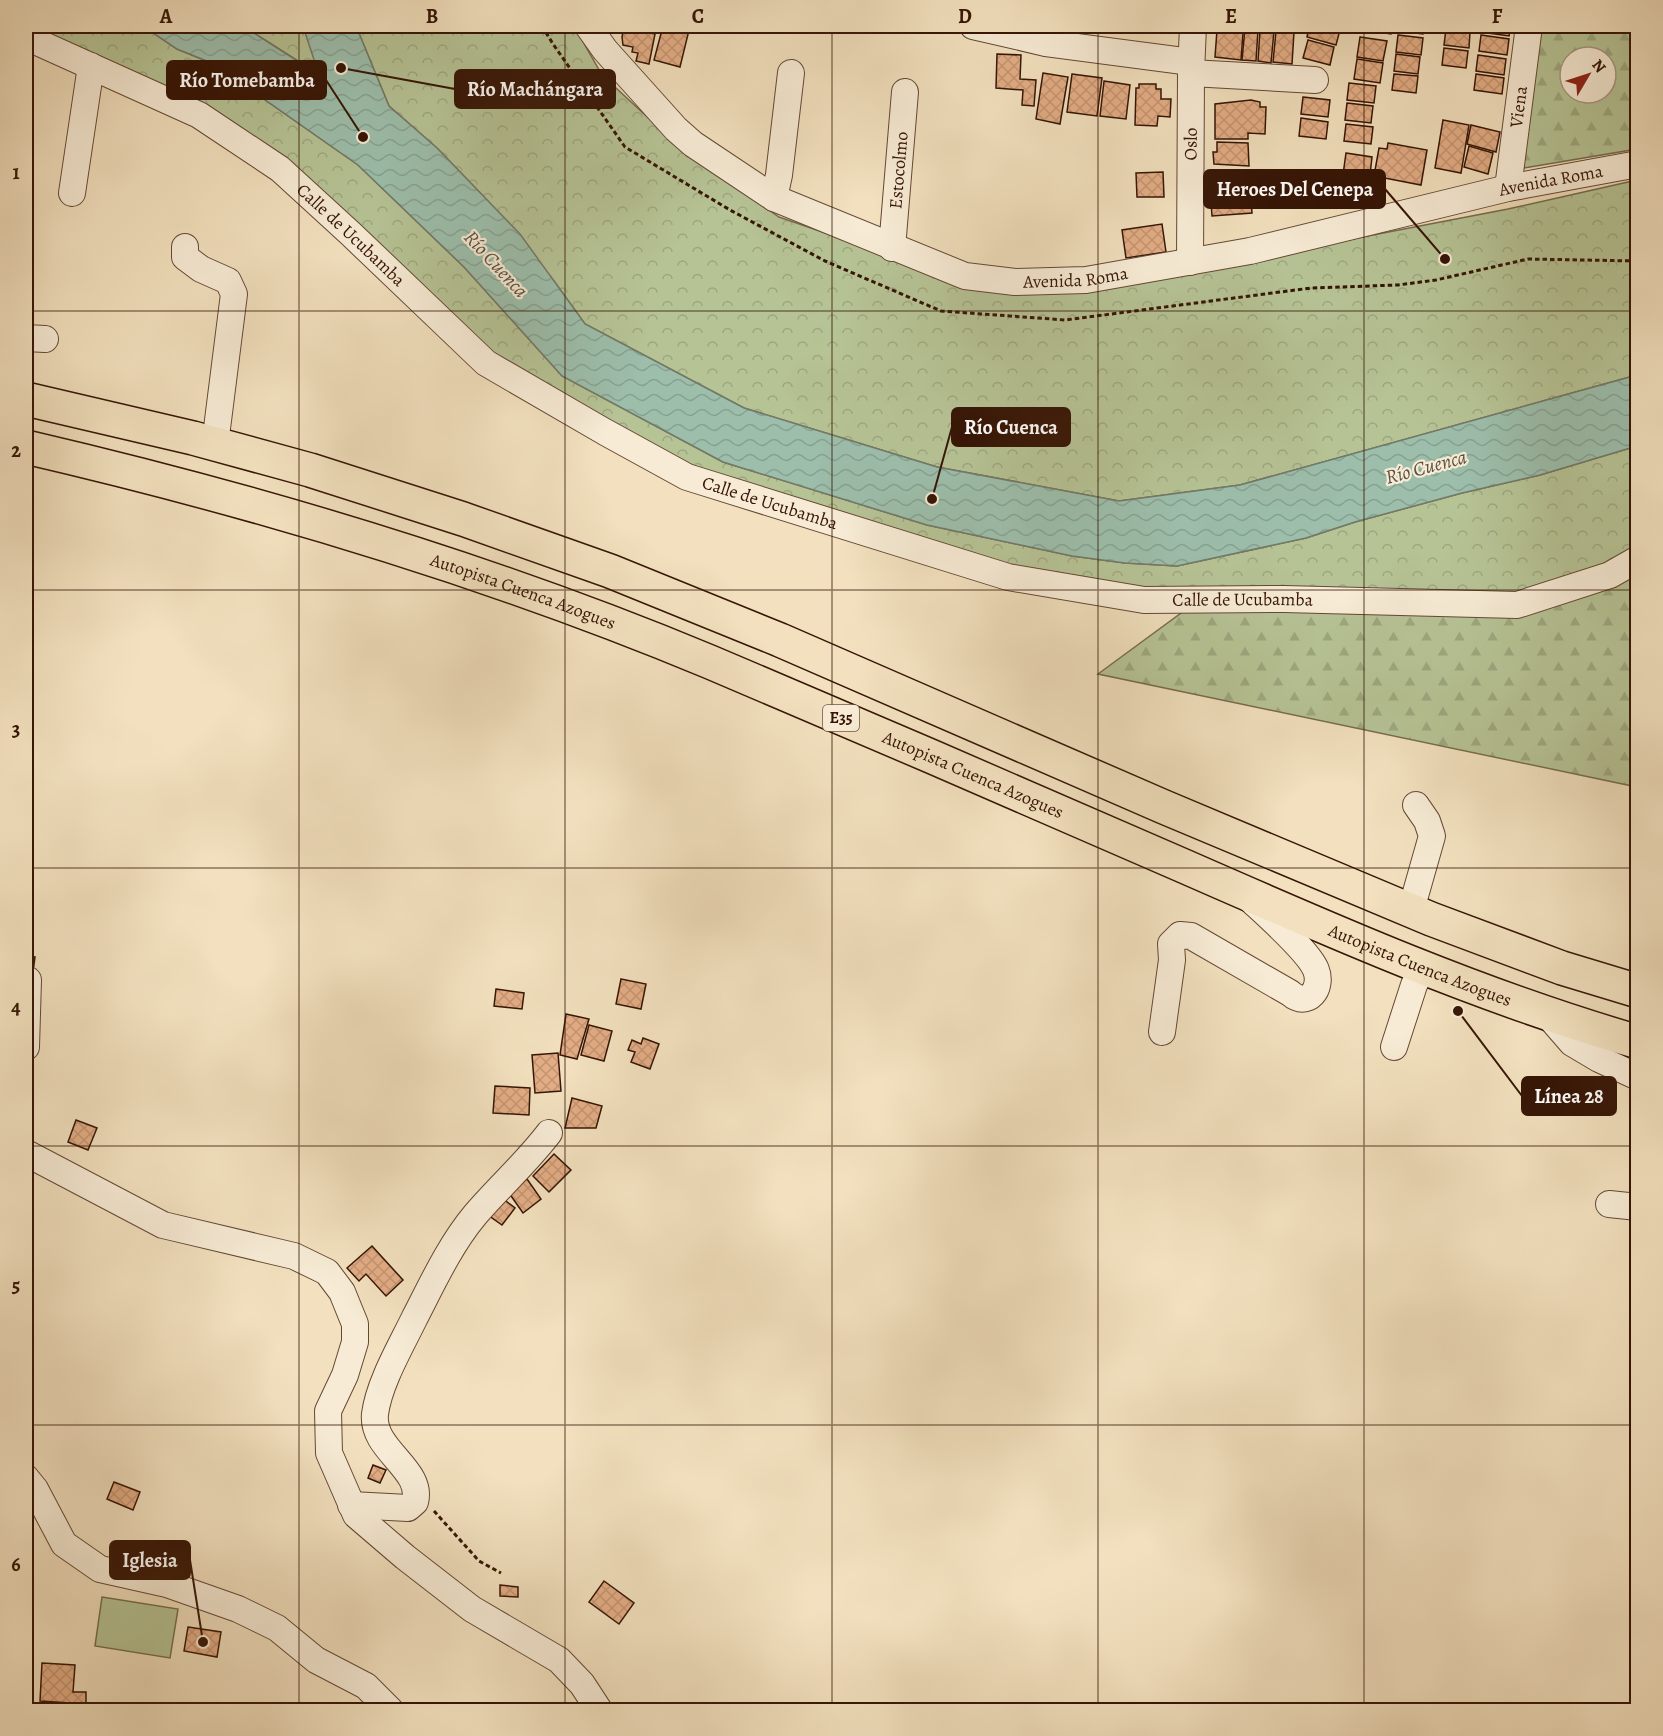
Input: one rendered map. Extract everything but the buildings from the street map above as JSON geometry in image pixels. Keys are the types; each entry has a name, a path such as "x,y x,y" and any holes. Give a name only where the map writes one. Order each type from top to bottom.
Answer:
{"highway":[{"path":"26,399 215,444 374,489 610,571 780,640 1164,807 1411,910 1524,955 1638,991"},
{"name":"Autopista Cuenca Azogues","path":"26,447 125,471 303,520 401,550 588,614 711,663 1423,967 1546,1013 1638,1042"}],"street":[{"name":"Avenida Roma","path":"588,26 605,50 676,129 693,144 774,198 965,276 1015,282 1086,280 1250,251 1508,188 1638,164"},
{"path":"973,26 1046,43 1191,68 1315,80"},
{"name":"Oslo","path":"1190,262 1193,26"},
{"name":"Viena","path":"1508,188 1529,26"},
{"name":"Calle de Ucubamba","path":"26,37 199,115 280,169 486,363 604,432 687,477 699,481 1008,577 1144,600 1284,599 1517,605 1610,575 1638,559"},
{"path":"72,193 91,66"},
{"path":"774,198 779,175 791,73"},
{"name":"Estocolmo","path":"892,248 905,92"},
{"path":"185,247 185,256 201,269 228,282 234,294 215,444"},
{"path":"1411,910 1432,836 1427,821 1416,805"},
{"path":"1162,1032 1172,960 1171,944 1180,935 1191,936 1297,999 1306,999 1314,993 1317,983 1316,970 1307,957 1243,892"},
{"path":"1394,1047 1414,985 1423,967"},
{"path":"26,1047 28,980"},
{"path":"1546,1013 1572,1043 1599,1059 1638,1077"},
{"path":"351,1505 408,1508 414,1502 416,1488 412,1478 381,1440 375,1417 378,1398 399,1350 451,1251 474,1216 549,1133"},
{"path":"26,1153 163,1225 294,1256 310,1262 331,1276 342,1292 355,1324 355,1342 345,1375 328,1411 329,1453 356,1515 472,1609 559,1660 582,1684 599,1710"},
{"path":"1609,1204 1638,1207"},
{"path":"26,1478 35,1489 64,1544 100,1569 167,1584 238,1609 277,1628 316,1660 366,1686 390,1710"}],"path":[{"path":"1311,288 1398,285 1436,280 1528,259 1638,261"},
{"path":"416,1497 440,1516 479,1561 501,1573"}],"green space":[{"path":"26,26 143,26 177,49 214,64 358,165 464,267 562,376 723,462 927,525 1072,556 1125,563 1177,566 1306,538 1355,522 1540,475 1637,446 1637,559 1517,605 1284,599 1008,577 687,477 486,363 280,169"},
{"path":"243,26 303,26 320,75"},
{"path":"356,26 574,26 602,75 684,151 779,217 878,251 963,284 1274,254 1508,209 1637,180 1637,375 1240,485 1119,501 937,467 744,408 585,324 554,281 482,195 437,148 389,106"},
{"path":"1538,26 1637,26 1637,149 1518,169"},
{"path":"1637,566 1637,787 1098,674 1188,608"},
{"path":"102,1597 178,1609 170,1658 95,1646"}],"water":[{"path":"143,26 243,26 319,75 303,26 356,26 389,106 437,148 520,234 585,324 744,408 937,467 1119,501 1240,485 1637,375 1637,446 1540,475 1355,522 1306,538 1177,566 1125,563 1072,556 927,525 723,462 562,376 464,267 358,165 214,64 177,49"}],"place":[{"name":"Río Machángara","path":"341,68"},
{"name":"Río Tomebamba","path":"363,137"},
{"name":"Heroes Del Cenepa","path":"1445,259"},
{"name":"Río Cuenca","path":"932,499"},
{"name":"Línea 28","path":"1458,1011"},
{"name":"Iglesia","path":"203,1642"}]}
